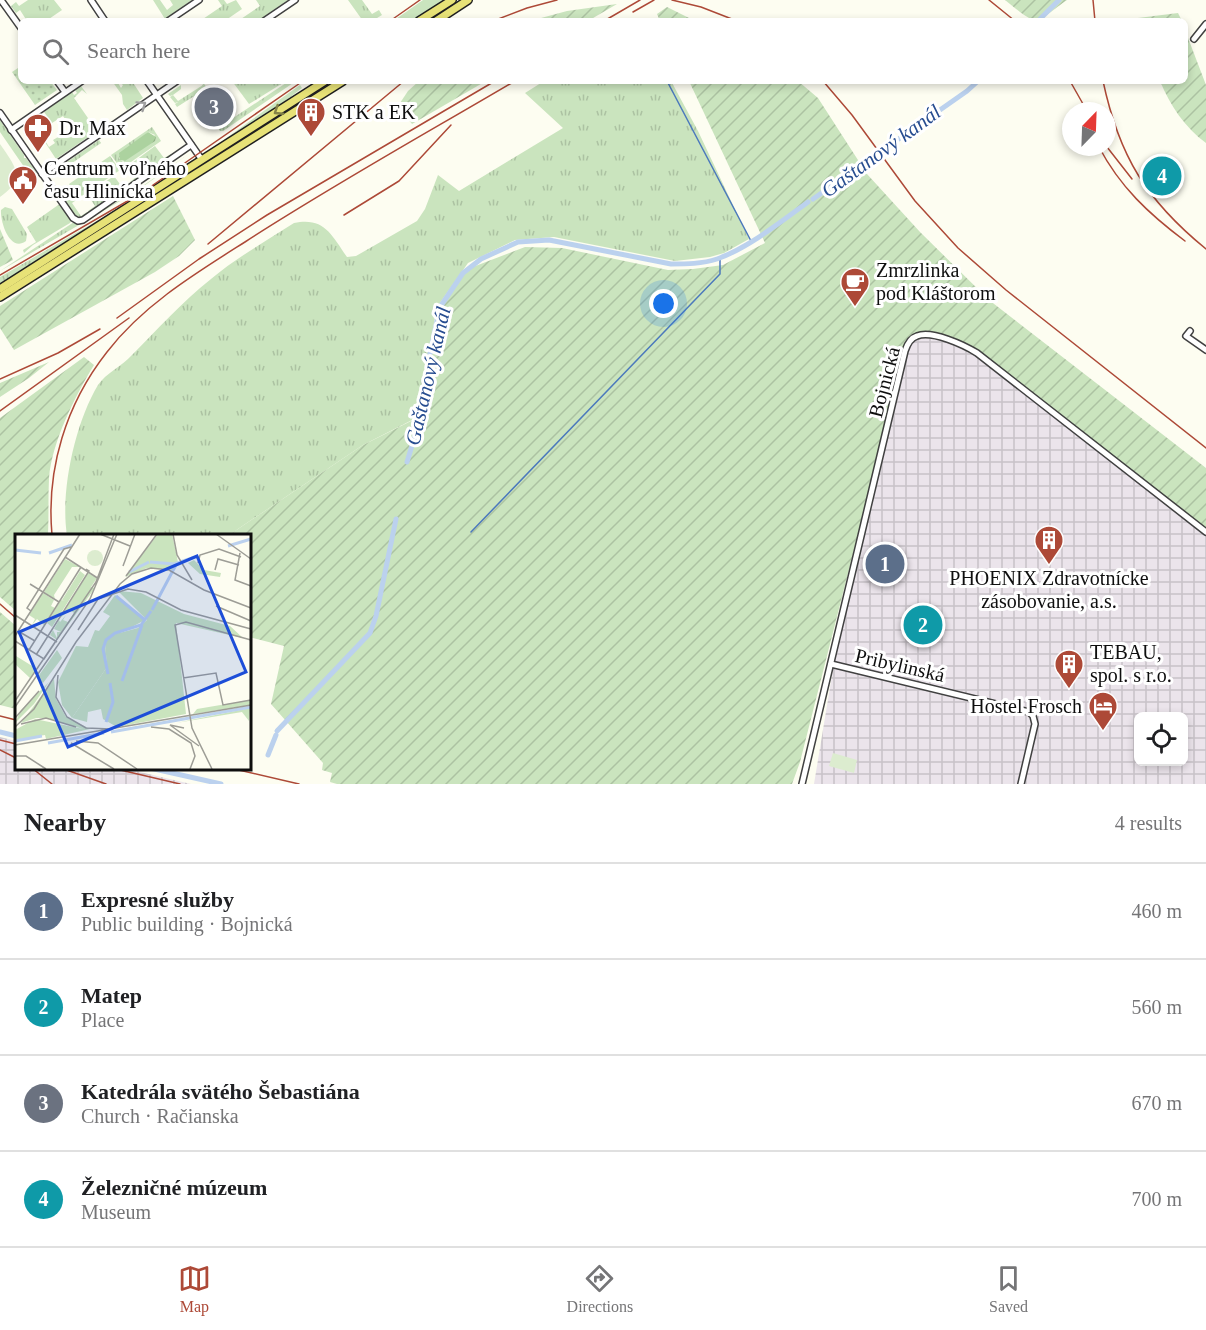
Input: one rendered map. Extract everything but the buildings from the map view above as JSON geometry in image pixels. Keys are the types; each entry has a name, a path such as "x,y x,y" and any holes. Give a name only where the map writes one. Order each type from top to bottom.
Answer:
{"main road":[{"path":"424,18 452,0"},
{"path":"441,18 468,0"},
{"path":"0,289 320,84"},
{"path":"0,297 338,84"},
{"path":"202,160 216,162"},
{"path":"195,176 202,160"}],"street":[{"path":"1,0 18,24"},
{"path":"91,0 103,18"},
{"path":"172,18 199,0"},
{"path":"268,18 294,0"},
{"path":"1194,39 1206,24"},
{"path":"59,84 65,92"},
{"path":"11,130 77,84"},
{"path":"149,84 202,160"},
{"path":"42,174 173,84"},
{"path":"0,113 74,219 78,221 83,220 191,145"},
{"path":"1190,331 1186,336 1206,350"},
{"name":"Bojnická","path":"802,784 905,351 908,343 916,336 941,337 957,342 977,353 1206,532"},
{"name":"Pribylinská","path":"831,664 1029,712 1035,724 1021,784"}],"shaded area":[{"path":"921,334 968,346 1206,534 1206,784 814,784 837,645 906,345"},
{"path":"0,737 15,741 15,769 127,769 191,784 0,784"}],"green space":[{"path":"28,0 54,0 62,10 50,18 25,18 20,10 16,13 11,6 16,2 19,6"},
{"path":"153,0 160,0 167,10 173,5 170,0 192,0 166,18"},
{"path":"218,0 224,0 227,4 236,0 242,9 229,18 204,18 222,6"},
{"path":"256,0 288,0 262,18 242,18 260,6"},
{"path":"348,0 362,0 372,14 379,10 382,15 377,18 361,18"},
{"path":"423,0 447,0 419,18 397,18"},
{"path":"1005,0 1067,0 1041,18 1030,18"},
{"path":"617,4 593,18 541,18 567,11"},
{"path":"667,7 689,18 659,18 657,14"},
{"path":"1178,13 1180,18 1138,18"},
{"path":"1188,38 1206,85 1206,143 1191,130 1168,99 1161,84 1188,84"},
{"path":"18,68 18,81 12,72"},
{"path":"20,84 52,84 57,90 35,105"},
{"path":"114,84 119,84 121,88 122,84 134,84 143,98 127,110 123,104 122,95"},
{"path":"203,84 207,88 177,107 175,104 178,102 175,103 170,97 173,95 178,101"},
{"path":"234,84 281,84 249,104"},
{"path":"284,84 292,84 223,131 218,128"},
{"path":"325,84 332,84 215,158 214,156"},
{"path":"416,84 481,84 412,124 398,106"},
{"path":"539,84 673,84 698,131 749,239 724,253 675,261 554,237 515,240 468,263 437,307 416,418 363,445 230,534 67,534 66,499 71,458 82,418 98,385 105,377 128,359 211,279 294,223 320,225 326,229 347,257 356,256 417,221 425,209 438,175 459,191 563,128 525,93"},
{"path":"690,84 802,84 818,98 867,174 920,232 989,300 1206,468 1206,534 968,346 921,334 906,345 800,762 792,784 337,784 330,782 332,773 322,770 323,763 271,704 284,646 250,637 250,534 230,534 363,445 421,416 429,358 440,307 465,270 525,247 562,248 668,270 693,269 723,265 765,243"},
{"path":"181,85 181,89 173,95 168,94"},
{"path":"300,85 302,88 270,113 211,149"},
{"path":"81,86 87,94 82,90 74,98 97,131 56,159 31,121 33,119 35,122 36,117 41,114 50,125 40,132 49,147 55,143 53,140 73,131 63,116 52,123 44,112 72,92 74,95 77,93 75,90"},
{"path":"0,120 24,158 37,173 31,177 0,132"},
{"path":"152,127 161,141 121,169 111,155","holes":["148,132 155,135 123,162 119,158"]},
{"path":"148,132 156,137 155,141 125,161 120,160 119,153"},
{"path":"99,140 101,143 52,177 51,173"},
{"path":"0,144 14,165 16,178 14,184 0,197"},
{"path":"155,146 164,158 171,154 172,156 132,185 130,182 136,177 128,166"},
{"path":"190,153 134,193 0,271 74,222 80,223 134,192"},
{"path":"110,156 120,170 79,198 69,184"},
{"path":"194,159 191,162 0,285 0,277 119,208"},
{"path":"114,176 122,187 129,183 131,185 90,214 88,211 95,206 87,194"},
{"path":"68,185 78,199 72,203 81,216 87,212 89,214 80,219 72,216 74,214 59,192"},
{"path":"173,196 195,240 179,256 155,272 14,350 0,328 0,306"},
{"path":"61,203 72,219 70,223 24,253 23,250 36,242 27,227"},
{"path":"5,207 12,209 27,234 26,241 20,244 15,243 7,234 1,215 1,210"},
{"path":"0,229 13,260 0,267"},
{"path":"84,357 94,365 72,405 51,464 48,534 15,534 15,610 0,597 0,418"},
{"path":"49,362 29,378 0,397 0,383"},
{"path":"0,612 15,625 15,709 0,705"},
{"path":"833,753 857,760 854,773 829,766"}],"waterway":[{"name":"Gaštanový kanál","path":"1041,18 1059,0"},
{"path":"669,84 751,241"},
{"name":"Gaštanový kanál","path":"813,199 975,84"},
{"name":"Gaštanový kanál","path":"407,462 421,416 429,358 440,307 463,273 481,259 518,242 549,240 671,264 706,262 741,248 808,202"},
{"path":"471,532 720,274 720,258"},
{"name":"Gaštanový kanál","path":"277,731 370,633 376,616 396,519"},
{"name":"Gaštanový kanál","path":"0,732 15,736"},
{"name":"Gaštanový kanál","path":"268,755 276,735"},
{"name":"Gaštanový kanál","path":"154,769 221,784"}],"tram line":[{"path":"394,18 420,0"},
{"path":"0,275 143,192 299,84"}],"railway":[{"path":"501,18 557,0"},
{"path":"609,18 640,0"},
{"path":"633,12 654,0"},
{"path":"672,0 701,7 729,18"},
{"path":"989,0 1011,18"},
{"path":"1093,0 1095,18"},
{"path":"208,244 400,84"},
{"path":"117,318 199,259 267,215 490,84"},
{"path":"52,534 52,486 62,438 70,415 93,372 121,335 137,319 189,278 278,221 510,84"},
{"path":"826,84 852,115 915,201 958,248 1006,290 1206,448"},
{"path":"1072,84 1082,102"},
{"path":"1104,84 1117,132 1138,175 1167,213 1206,249"},
{"path":"344,215 399,181 451,125"},
{"path":"1104,156 1136,199 1185,241"},
{"path":"1114,156 1132,179"},
{"path":"0,411 129,318"},
{"path":"0,379 58,353 100,329"},
{"path":"0,604 15,617"},
{"path":"0,716 15,720"},
{"path":"0,740 15,744"},
{"path":"0,750 15,758"},
{"path":"33,769 52,784"},
{"path":"64,769 106,784"},
{"path":"116,769 180,784"},
{"path":"234,769 299,784"}],"place":[{"name":"Katedrála svätého Šebastiána","path":"214,107"},
{"name":"STK a EK","path":"311,138"},
{"name":"Dr. Max","path":"38,154"},
{"name":"Železničné múzeum","path":"1162,176"},
{"name":"Centrum voľného času Hlinícka","path":"23,206"},
{"name":"Zmrzlinka pod Kláštorom","path":"855,308"},
{"name":"Expresné služby","path":"885,564"},
{"name":"PHOENIX Zdravotnícke zásobovanie, a.s.","path":"1049,566"},
{"name":"Matep","path":"923,625"},
{"name":"TEBAU, spol. s r.o.","path":"1069,690"},
{"name":"Hostel Frosch","path":"1103,732"}]}
